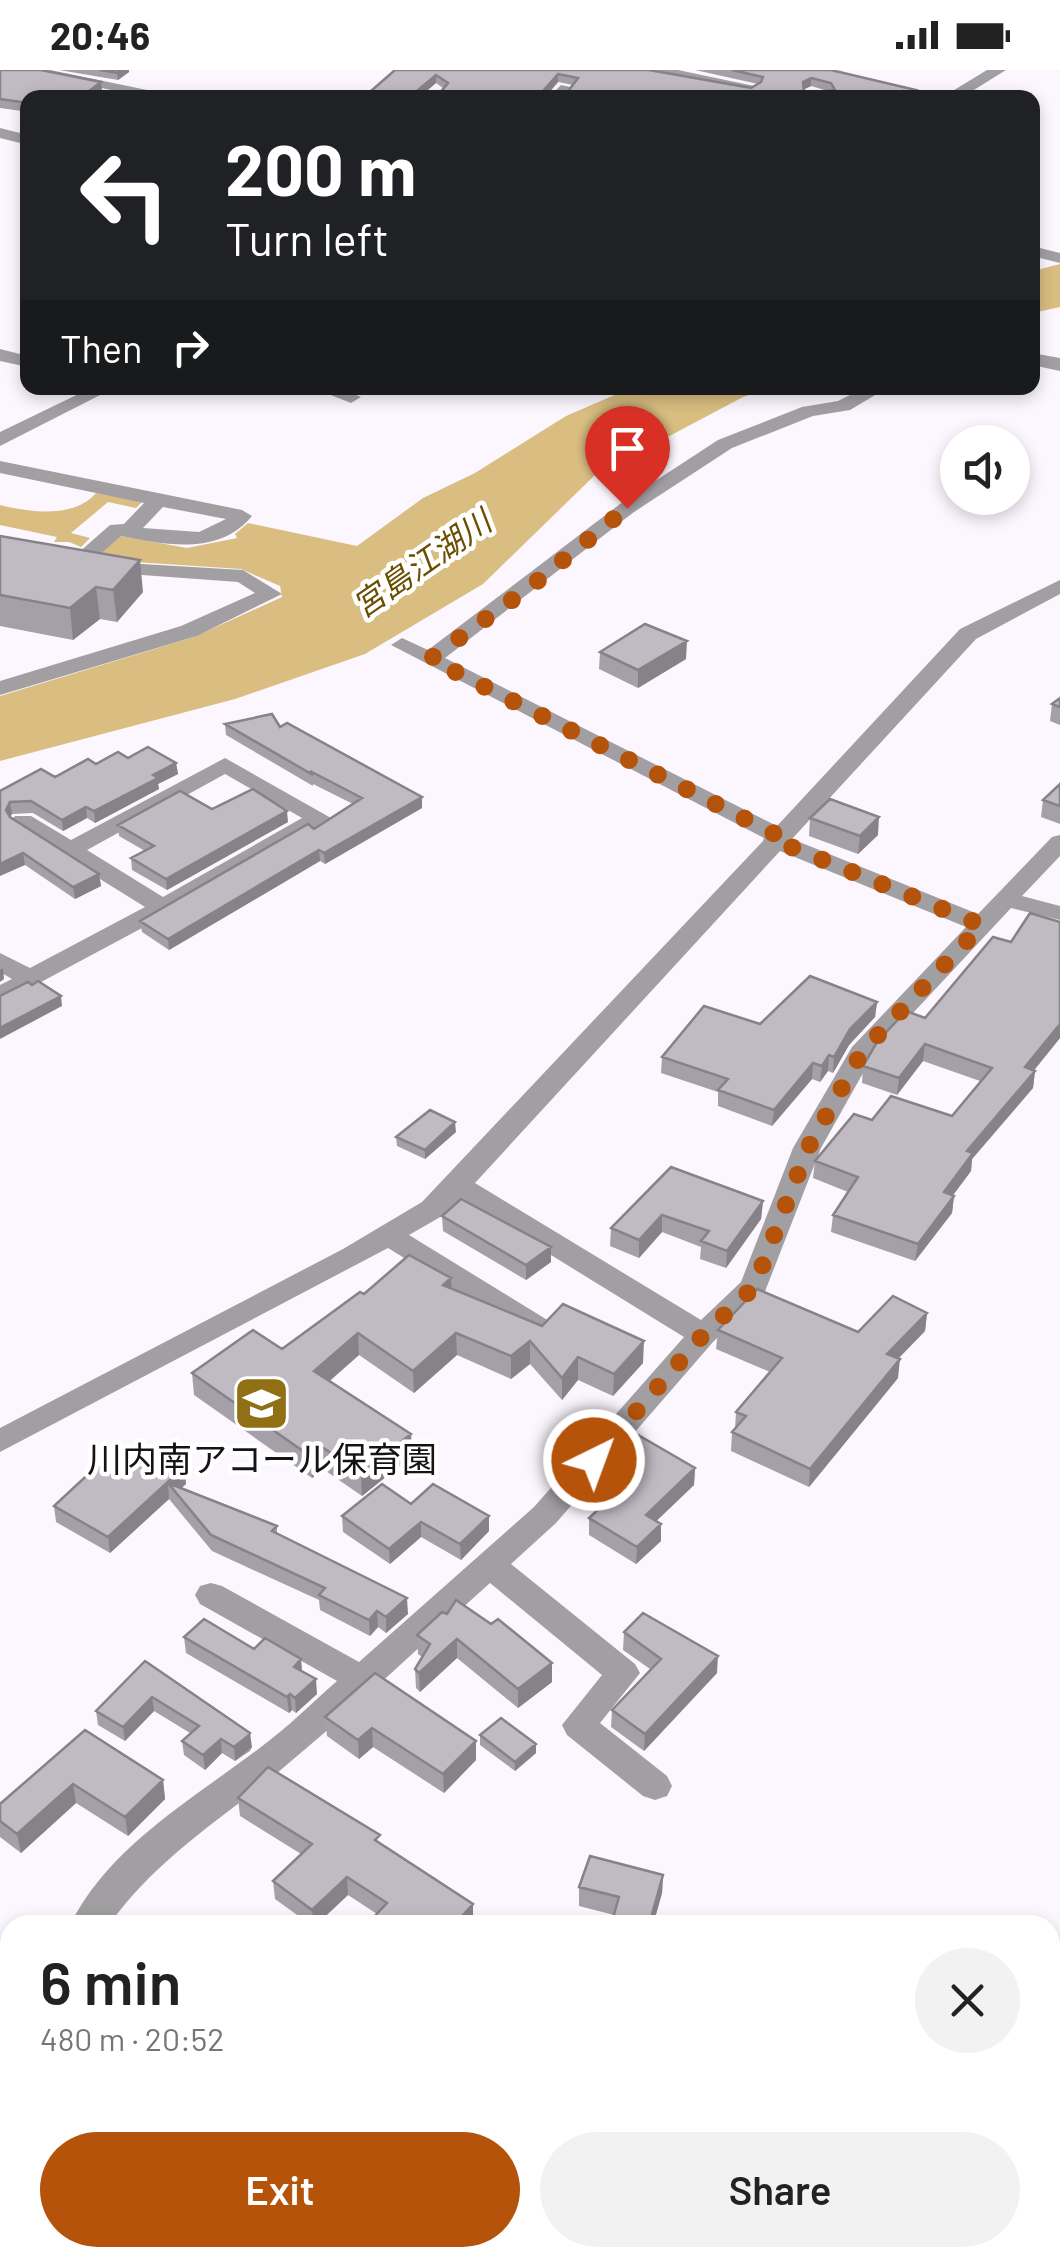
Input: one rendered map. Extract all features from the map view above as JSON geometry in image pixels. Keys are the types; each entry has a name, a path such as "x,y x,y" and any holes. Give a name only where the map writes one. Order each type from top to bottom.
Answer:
{"street":[{"path":"24,70 133,90"},
{"path":"77,80 93,70"},
{"path":"650,70 710,74 751,86"},
{"path":"963,90 998,70"},
{"path":"0,440 92,395"},
{"path":"345,395 352,397"},
{"path":"430,659 530,587 627,508 725,444 808,411 842,406 864,395"},
{"path":"0,467 242,516 227,531 188,542 117,529 67,563 152,573 243,576 272,592 189,631 0,688"},
{"path":"129,531 158,500"},
{"path":"0,1441 432,1209 968,634 1060,586"},
{"path":"402,645 776,838 982,925"},
{"path":"0,996 319,818 225,765 70,850"},
{"path":"23,821 162,906"},
{"path":"96,1915 136,1865 174,1831 278,1754 545,1515 703,1335 754,1287 808,1148 862,1052 1060,842"},
{"path":"1008,900 1060,913"},
{"path":"0,961 30,979"},
{"path":"458,1185 703,1335"},
{"path":"388,1235 539,1328"},
{"path":"489,1564 623,1673 580,1724 655,1786"},
{"path":"211,1595 360,1678"}],"water":[{"path":"1060,264 1060,307 1040,311 1040,269"},
{"name":"宮島江湖川","path":"615,395 749,395 594,476 483,584 365,654 235,699 0,761 0,696 194,637 282,597 280,586 241,569 89,559 121,536 187,548 237,538 235,534 248,523 357,546 423,498 475,473 566,416"},
{"path":"96,493 143,501 136,508 108,502 71,533 90,538 81,547 54,542 57,537 0,525 0,505 24,510 64,510"}],"building":[{"path":"0,70 41,70 101,82 90,90 20,90 20,102 0,99"},
{"path":"395,70 649,70 751,88 763,77 732,70 831,70 916,90 835,90 831,83 811,78 803,82 804,90 569,90 578,78 558,74 544,90 442,90 448,83 436,75 418,90 372,90"},
{"path":"0,536 140,560 113,590 96,587 70,608 0,595"},
{"path":"645,624 687,641 638,670 600,652"},
{"path":"272,714 280,727 287,723 422,797 324,853 319,850 168,939 140,921 308,824 314,829 362,798 310,771 313,775 225,724"},
{"path":"148,747 176,763 153,775 158,778 94,811 86,807 62,820 31,801 10,802 6,810 10,817 99,874 73,887 23,853 0,864 0,791 41,769 55,777 88,759 96,764 118,752 128,758"},
{"path":"1060,784 1060,806 1043,800"},
{"path":"253,789 287,811 166,879 131,858 154,846 118,825 180,791 212,809"},
{"path":"830,799 879,817 860,836 810,818"},
{"path":"1030,913 1060,922 1060,1024 1025,1067 1035,1071 967,1151 973,1153 944,1192 954,1196 918,1244 833,1215 858,1177 815,1161 854,1114 872,1120 891,1096 952,1116 992,1068 925,1044 899,1078 863,1066 877,1042 906,1011 925,1018 993,937 1011,942"},
{"path":"810,976 877,1002 850,1029 834,1057 829,1055 822,1066 813,1063 774,1110 718,1090 728,1079 662,1057 704,1006 760,1024"},
{"path":"38,981 61,996 0,1028 0,996"},
{"path":"430,1110 455,1122 425,1150 396,1137"},
{"path":"671,1167 763,1201 727,1251 701,1241 709,1231 662,1215 639,1240 611,1228"},
{"path":"461,1199 551,1247 526,1265 442,1216"},
{"path":"409,1255 451,1278 443,1285 542,1326 563,1304 644,1341 614,1374 578,1357 562,1378 530,1341 511,1356 456,1333 413,1371 358,1333 314,1371 411,1434 361,1473 322,1447 310,1456 192,1373 253,1330 282,1349 360,1292 364,1294"},
{"path":"757,1289 858,1332 893,1296 927,1313 887,1354 900,1359 810,1469 732,1432 746,1416 736,1412 782,1358 718,1330"},
{"path":"633,1432 695,1468 646,1515 661,1524 637,1547 589,1518 630,1480 601,1463"},
{"path":"168,1448 184,1467 108,1537 54,1506 97,1466 114,1476"},
{"path":"168,1483 277,1526 272,1531 407,1598 386,1617 377,1611 369,1620 319,1595 325,1588 211,1535"},
{"path":"382,1484 411,1504 433,1484 489,1516 460,1544 421,1522 389,1549 342,1516"},
{"path":"456,1600 491,1624 498,1619 552,1663 518,1689 457,1639 419,1673 415,1669 430,1644 417,1635 442,1612 447,1614"},
{"path":"643,1613 718,1656 645,1734 612,1710 661,1659 624,1632"},
{"path":"204,1619 254,1649 265,1638 301,1659 294,1667 316,1679 295,1698 290,1694 287,1697 184,1637"},
{"path":"145,1661 250,1733 248,1736 234,1747 221,1739 203,1755 182,1741 199,1726 152,1697 123,1727 96,1711"},
{"path":"375,1673 476,1741 443,1774 372,1728 358,1740 325,1717"},
{"path":"501,1718 536,1744 515,1762 480,1735"},
{"path":"85,1730 163,1780 125,1817 73,1784 17,1834 0,1821 0,1804"},
{"path":"268,1767 380,1835 375,1840 473,1904 463,1915 376,1915 387,1903 347,1877 312,1910 273,1881 312,1844 238,1798"},
{"path":"590,1856 663,1875 652,1915 614,1915 619,1897 579,1887"}],"place":[{"name":"川内南アコール保育園","path":"262,1404"}],"route":[{"path":"594,1460 703,1335 754,1287 808,1148 862,1052 982,925 774,840 779,836 430,659 530,587 627,508"}]}
